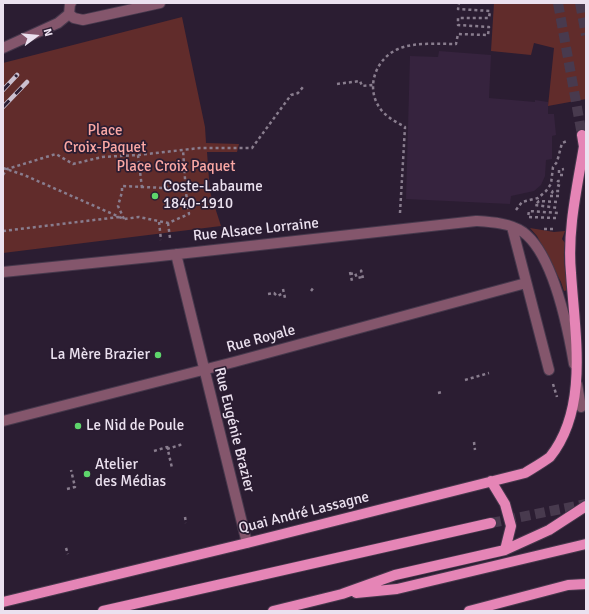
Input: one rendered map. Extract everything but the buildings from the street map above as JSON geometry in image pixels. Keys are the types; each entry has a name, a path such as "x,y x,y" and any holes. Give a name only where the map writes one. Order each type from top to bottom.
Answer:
{"main road":[{"path":"582,135 586,159"},
{"name":"Quai André Lassagne","path":"3,602 247,543 525,473 550,456 568,438 577,423 585,383 584,366 570,274 570,235 584,146"},
{"path":"491,481 506,504 511,526 505,550"},
{"path":"273,611 342,594 395,575 505,550 549,530 586,506"},
{"path":"103,611 491,523"},
{"path":"342,594 398,589 585,542"},
{"path":"469,611 568,585 586,584"}],"street":[{"path":"3,48 58,23 69,14 71,3"},
{"path":"69,14 74,18 83,20 160,3"},
{"name":"Rue Alsace Lorraine","path":"3,272 476,220 512,227"},
{"path":"512,227 523,233 536,246 545,262 557,292 571,350 581,407"},
{"path":"512,227 549,370"},
{"name":"Rue Eugénie Brazier","path":"176,254 247,543"},
{"name":"Rue Royale","path":"3,421 204,370 526,283"}],"path":[{"path":"400,218 405,127 392,120 384,113 376,99 373,85 375,72 381,61 399,48 410,45 456,44 458,34 488,35 489,27 458,25 458,18 489,18 490,10 458,9 458,3"},
{"path":"337,84 360,82 362,86 373,85"},
{"path":"3,174 7,169 56,154 73,164 102,157 138,155 200,148 252,148 291,95 298,92 303,87"},
{"path":"515,213 522,202 538,198 546,192 551,184 553,167 557,162 562,143 568,140 568,148"},
{"path":"3,168 24,175 124,219 139,217 168,223 189,214 185,185 183,150"},
{"path":"138,155 142,188"},
{"path":"567,169 559,170 559,174 568,176"},
{"path":"562,186 557,185 558,181 567,181"},
{"path":"124,219 118,206 122,186 164,188 185,185"},
{"path":"565,197 550,196 553,191 566,191"},
{"path":"559,202 539,202 535,205 565,208"},
{"path":"563,219 528,217 529,211 565,214"},
{"path":"3,231 120,217"},
{"path":"159,222 160,236"},
{"path":"168,223 170,242"},
{"path":"541,228 562,228"},
{"path":"352,281 350,273 355,273 357,278 363,278 360,270 362,270"},
{"path":"311,291 314,287"},
{"path":"283,289 285,298"},
{"path":"268,294 274,293 277,296 284,294"},
{"path":"465,380 489,373"},
{"path":"474,442 475,450"},
{"path":"154,451 183,443"},
{"path":"167,447 172,468"},
{"path":"67,489 75,487 71,470"},
{"path":"185,517 186,523"},
{"path":"66,548 68,554"}],"shaded area":[{"path":"439,51 491,55 489,98 548,102 548,114 554,114 556,135 552,136 552,159 546,160 545,176 541,185 534,191 511,196 510,204 406,199 410,56 438,57"}],"green space":[{"path":"494,3 586,3 586,99 548,106 554,48 534,43 531,55 491,51"},
{"name":"Place Croix-Paquet","path":"182,17 205,127 206,143 239,144 237,152 207,152 210,192 221,226 3,253 3,63"},
{"path":"530,228 554,232 565,231 562,239 565,243 564,260 568,290 564,291 561,282 537,236"}],"tunnel":[{"path":"558,3 582,135"},
{"path":"580,3 586,35"},
{"path":"491,523 586,504"}],"railway":[{"path":"3,90 17,75"},
{"path":"3,107 27,82"}],"place":[{"name":"Coste-Labaume 1840-1910","path":"155,196"},
{"name":"La Mère Brazier","path":"158,355"},
{"name":"Le Nid de Poule","path":"78,426"},
{"name":"Atelier des Médias","path":"87,474"}],"park label":[{"name":"Place Croix Paquet","path":"176,167"}]}
